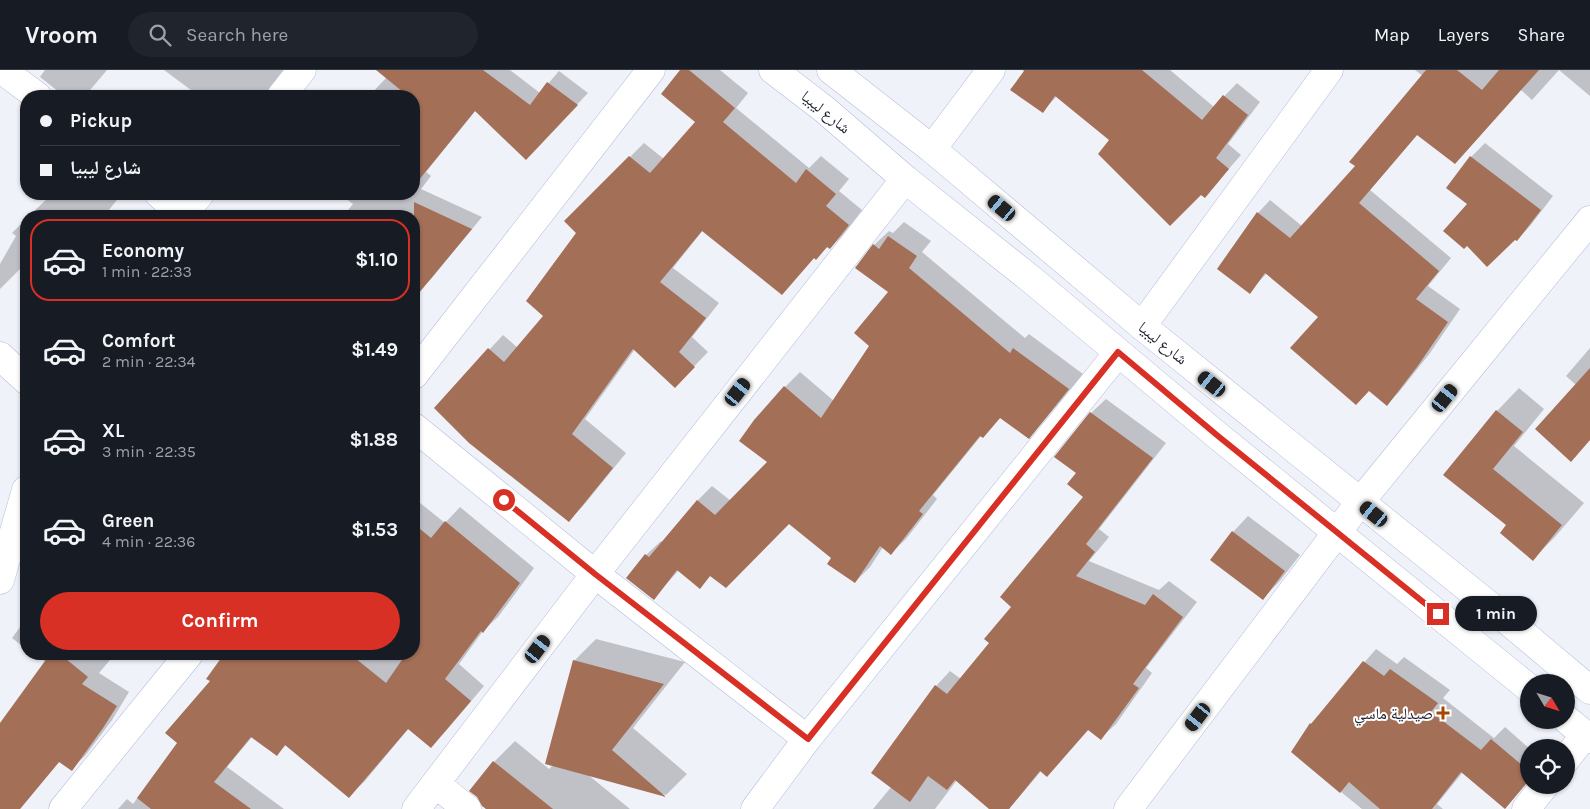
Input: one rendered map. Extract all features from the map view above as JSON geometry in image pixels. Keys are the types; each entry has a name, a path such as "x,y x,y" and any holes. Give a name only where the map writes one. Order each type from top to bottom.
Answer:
{"street":[{"path":"2,70 29,90"},
{"path":"286,90 302,70"},
{"path":"420,367 651,70"},
{"name":"شارع ليبيا","path":"773,70 1520,681"},
{"name":"شارع ليبيا","path":"830,70 932,149 1142,326 1490,606 1590,690"},
{"path":"932,149 991,70"},
{"path":"1142,326 1329,70"},
{"path":"416,809 595,574 905,179"},
{"path":"165,200 176,210"},
{"path":"187,210 195,200"},
{"path":"1128,809 1360,502 1590,220"},
{"path":"755,809 808,739 1118,352"},
{"path":"0,356 20,374"},
{"path":"420,432 595,574 808,739"},
{"path":"0,580 8,526 20,502"},
{"path":"63,809 184,660"},
{"path":"1575,742 1581,731"},
{"path":"436,784 467,809"},
{"path":"1526,809 1538,794"}],"building":[{"path":"376,70 483,70 530,105 547,82 578,105 526,160 475,111 420,179 420,90 401,90"},
{"path":"680,70 689,70 735,108 723,122 796,183 806,169 836,194 826,206 849,225 830,249 827,247 816,260 814,258 782,295 702,231 660,282 706,318 679,352 695,367 675,388 633,349 572,434 613,468 569,522 469,443 434,408 488,348 504,362 543,316 526,301 576,233 564,221 629,156 650,173 695,122 661,94"},
{"path":"1023,70 1142,70 1202,120 1223,95 1248,115 1216,158 1229,169 1205,198 1201,195 1170,226 1098,154 1109,140 1055,96 1043,113 1010,90"},
{"path":"1426,70 1457,70 1482,90 1499,70 1539,70 1455,164 1417,135 1359,203 1439,271 1416,299 1448,322 1387,406 1369,391 1356,405 1290,348 1318,317 1265,273 1250,294 1217,269 1257,212 1290,238 1355,166 1349,162"},
{"path":"1470,156 1541,210 1517,241 1515,240 1487,267 1467,246 1464,249 1443,231 1467,204 1446,188"},
{"path":"414,202 472,229 420,292 420,210 414,210"},
{"path":"888,236 917,256 909,268 1010,353 1013,348 1069,389 1029,439 1000,418 983,438 980,436 919,511 923,514 891,555 880,546 855,583 827,564 831,558 789,524 726,588 710,576 700,589 677,570 654,600 626,578 645,554 649,557 697,500 715,515 767,462 739,441 754,420 784,386 821,418 869,346 854,333 888,292 855,268 873,244 879,249"},
{"path":"1590,368 1590,440 1571,462 1535,429"},
{"path":"1496,410 1523,432 1493,469 1562,525 1533,561 1500,533 1506,525 1443,475"},
{"path":"1090,412 1153,458 1086,544 1095,552 1076,576 1145,605 1153,594 1183,617 1133,684 1139,688 1101,740 1088,730 1047,777 1040,771 1009,809 989,809 955,780 947,790 928,776 910,802 871,773 935,685 947,694 989,643 984,639 1011,607 1000,597 1083,497 1067,484 1076,473 1054,457"},
{"path":"445,521 520,583 483,633 481,631 445,679 471,701 431,748 408,729 349,798 285,745 277,756 251,737 214,782 251,809 151,809 137,798 177,743 165,733 210,681 206,679 220,660 357,660 386,683 402,660 420,660 420,529 431,538"},
{"path":"1232,531 1285,571 1263,600 1210,560"},
{"path":"46,660 67,660 88,677 82,684 117,706 72,771 59,762 20,809 0,809 0,723"},
{"path":"573,660 664,684 612,750 666,797 545,764"},
{"path":"1363,661 1384,676 1390,669 1438,703 1431,712 1481,750 1491,739 1520,763 1520,791 1505,809 1461,772 1432,809 1380,809 1349,782 1340,793 1291,752 1311,724"},
{"path":"493,761 553,809 486,809 482,806 477,797 469,791"}],"place":[{"name":"صيدلية ماسي","path":"1443,713"}],"route":[{"path":"504,500 595,574 808,739 1118,352 1218,436 1438,614"}]}
